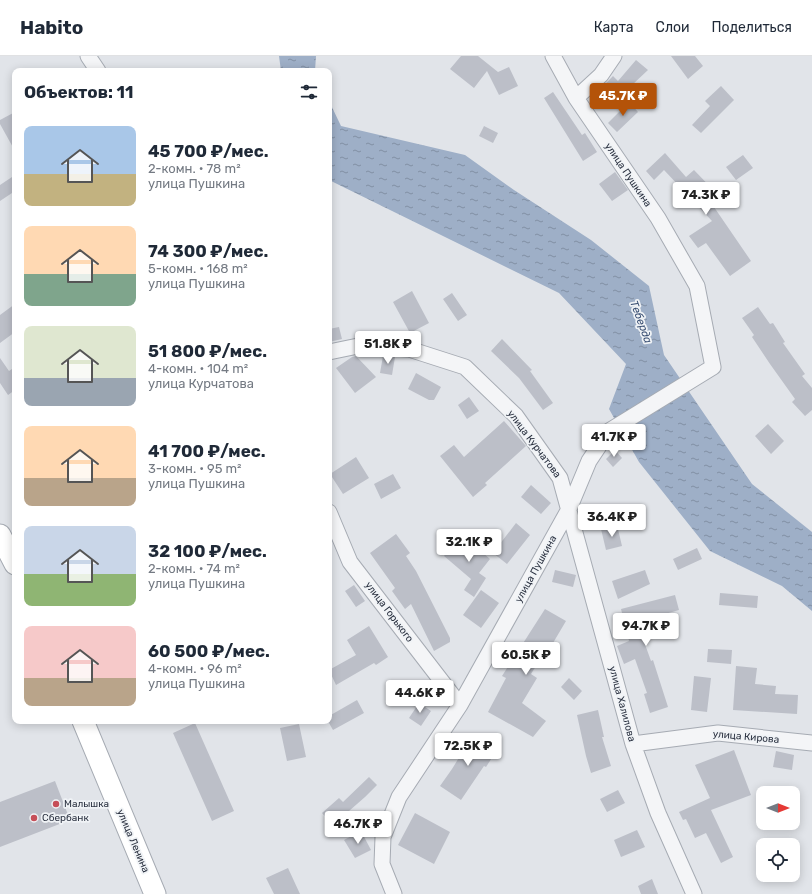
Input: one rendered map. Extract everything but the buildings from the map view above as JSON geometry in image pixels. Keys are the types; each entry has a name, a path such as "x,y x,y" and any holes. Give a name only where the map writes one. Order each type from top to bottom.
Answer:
{"main road":[{"path":"0,535 12,558"},
{"name":"улица Ленина","path":"84,724 155,894"}],"street":[{"path":"88,56 96,68"},
{"name":"улица Пушкина","path":"394,894 382,864 383,837 399,797 460,705 569,509 589,460 609,431 713,367 697,286 658,218 576,98 553,56"},
{"path":"576,98 601,75 614,56"},
{"name":"улица Курчатова","path":"332,351 358,346 409,349 466,367 516,416 560,478 569,509"},
{"name":"улица Халилова","path":"569,509 633,744 658,813 694,894"},
{"name":"улица Горького","path":"332,519 350,562 460,705"},
{"name":"улица Кирова","path":"633,744 718,733 812,743"}],"water":[{"path":"279,56 316,56 315,68 281,68"},
{"name":"Теберда","path":"332,107 341,126 465,155 514,190 591,240 649,286 664,355 752,484 812,532 812,611 782,586 710,551 639,462 609,409 626,364 559,293 332,181"}],"place":[{"name":"Малышка","path":"56,804"},
{"name":"Сбербанк","path":"34,818"}]}
